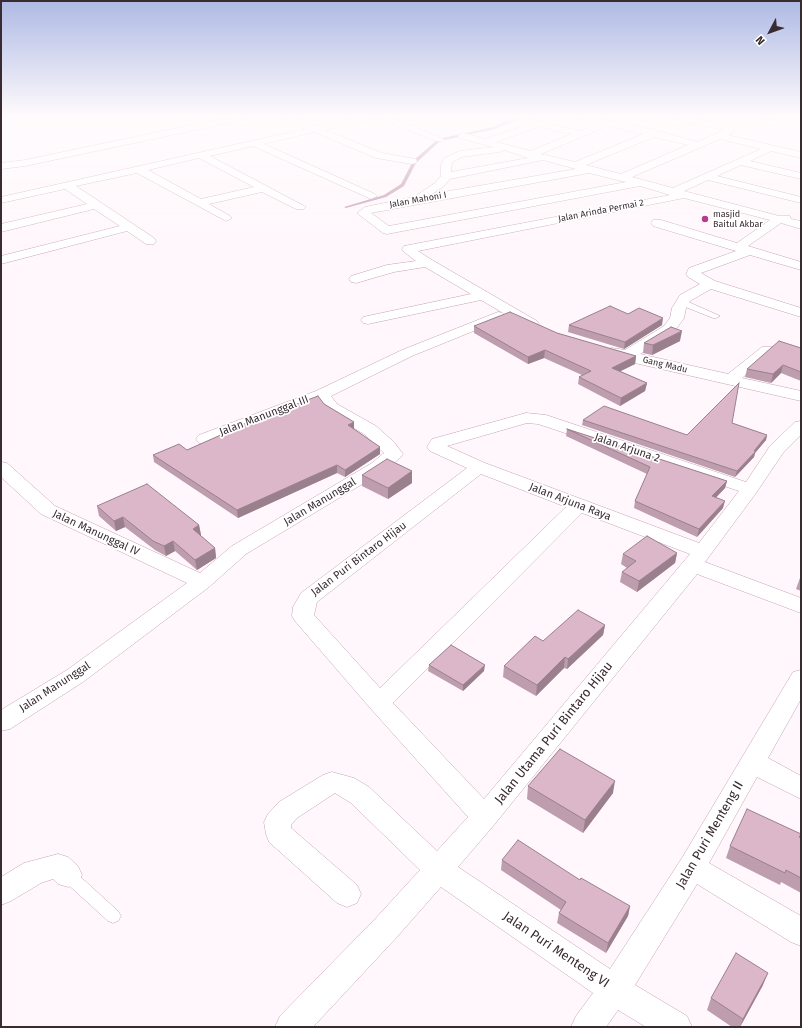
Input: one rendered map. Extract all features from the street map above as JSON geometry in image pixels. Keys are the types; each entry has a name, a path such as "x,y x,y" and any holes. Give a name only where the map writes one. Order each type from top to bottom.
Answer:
{"street":[{"path":"1,166 17,164"},
{"path":"1,200 160,164"},
{"path":"217,164 300,207"},
{"path":"300,164 371,196"},
{"path":"411,201 439,185 446,176 446,164"},
{"path":"446,176 511,164"},
{"name":"Jalan Arinda Permai 2","path":"567,164 801,225"},
{"path":"575,166 580,164"},
{"path":"621,178 654,164"},
{"path":"673,192 736,164"},
{"path":"749,164 801,176"},
{"path":"138,169 226,218"},
{"name":"Jalan Mahoni I","path":"387,230 363,213 366,210 411,201 589,170"},
{"path":"708,177 801,200"},
{"name":"Jalan Arinda Permai 2","path":"387,230 638,183"},
{"path":"66,185 150,241"},
{"path":"200,203 264,188"},
{"name":"Jalan Arinda Permai 2","path":"427,263 408,249 686,195"},
{"path":"1,228 96,205"},
{"path":"491,210 516,227"},
{"name":"Jalan Arinda Permai 2","path":"801,215 779,219 743,249 694,270 693,274 710,284 801,313"},
{"path":"657,223 801,266"},
{"path":"1,260 130,227"},
{"path":"356,279 392,268 427,263 509,312 543,329"},
{"path":"626,356 669,329 677,318 681,302 691,294 710,284"},
{"path":"368,320 482,296"},
{"path":"322,394 407,354 509,312"},
{"name":"Gang Madu","path":"597,348 801,396"},
{"path":"730,380 767,350"},
{"name":"Jalan Manunggal III","path":"206,439 322,394"},
{"name":"Jalan Manunggal","path":"1,722 76,676 202,582 239,550 378,467 394,454 388,446 370,430 331,407 322,394"},
{"name":"Jalan Arjuna Raya","path":"526,418 438,443 436,447 439,450 479,467 579,505 801,606"},
{"name":"Jalan Arjuna 2","path":"526,418 540,418 750,489"},
{"name":"Jalan Utama Puri Bintaro Hijau","path":"291,1027 439,870 485,817 698,559 750,489 776,450 801,426"},
{"name":"Jalan Manunggal IV","path":"1,467 48,510 202,582"},
{"name":"Jalan Puri Bintaro Hijau","path":"479,467 308,598 304,607 303,616 379,703 458,790 485,817"},
{"path":"379,703 579,505"},
{"name":"Jalan Puri Menteng II","path":"587,1027 614,990 692,867 752,762 798,688"},
{"path":"752,762 801,788"},
{"name":"Jalan Puri Menteng VI","path":"347,894 279,834 277,822 288,810 332,782 345,785 360,796 439,870 614,990 676,1027"},
{"path":"1,892 34,872 58,866 68,875"},
{"path":"692,867 801,932"}],"lane":[{"path":"681,302 716,316"},
{"path":"68,875 113,916"}],"building":[{"path":"610,306 628,314 639,308 663,318 625,342 569,325"},
{"path":"510,312 557,333 636,356 612,368 647,383 621,398 579,377 591,371 545,350 528,357 474,326"},
{"path":"671,327 682,331 653,345 644,343"},
{"path":"779,341 801,348 801,372 783,365 773,374 747,369"},
{"path":"739,383 732,423 767,435 754,451 756,451 737,471 583,420 604,406 687,435"},
{"path":"318,396 324,404 354,422 348,425 380,447 345,470 337,465 237,510 153,455 179,444 187,450 232,430 231,429"},
{"path":"567,429 727,481 712,496 725,501 699,529 635,501 650,467"},
{"path":"387,459 412,471 388,488 362,475"},
{"path":"147,484 199,525 193,529 215,548 195,560 173,541 164,546 153,541 123,517 114,521 97,506"},
{"path":"647,536 677,553 639,581 622,572 636,561 623,554"},
{"path":"578,610 605,625 568,659 565,657 537,685 504,666 535,636 543,641"},
{"path":"451,645 485,665 463,685 429,665"},
{"path":"560,749 615,781 585,820 528,786"},
{"path":"747,809 801,834 799,837 801,838 801,878 786,870 785,873 730,846"},
{"path":"518,840 580,880 581,878 630,906 608,943 559,913 566,902 502,860"},
{"path":"736,953 768,973 743,1019 711,998"}],"waterway":[{"path":"346,207 385,196 403,185 413,164"}],"place":[{"name":"masjid Baitul Akbar","path":"705,219"}]}
